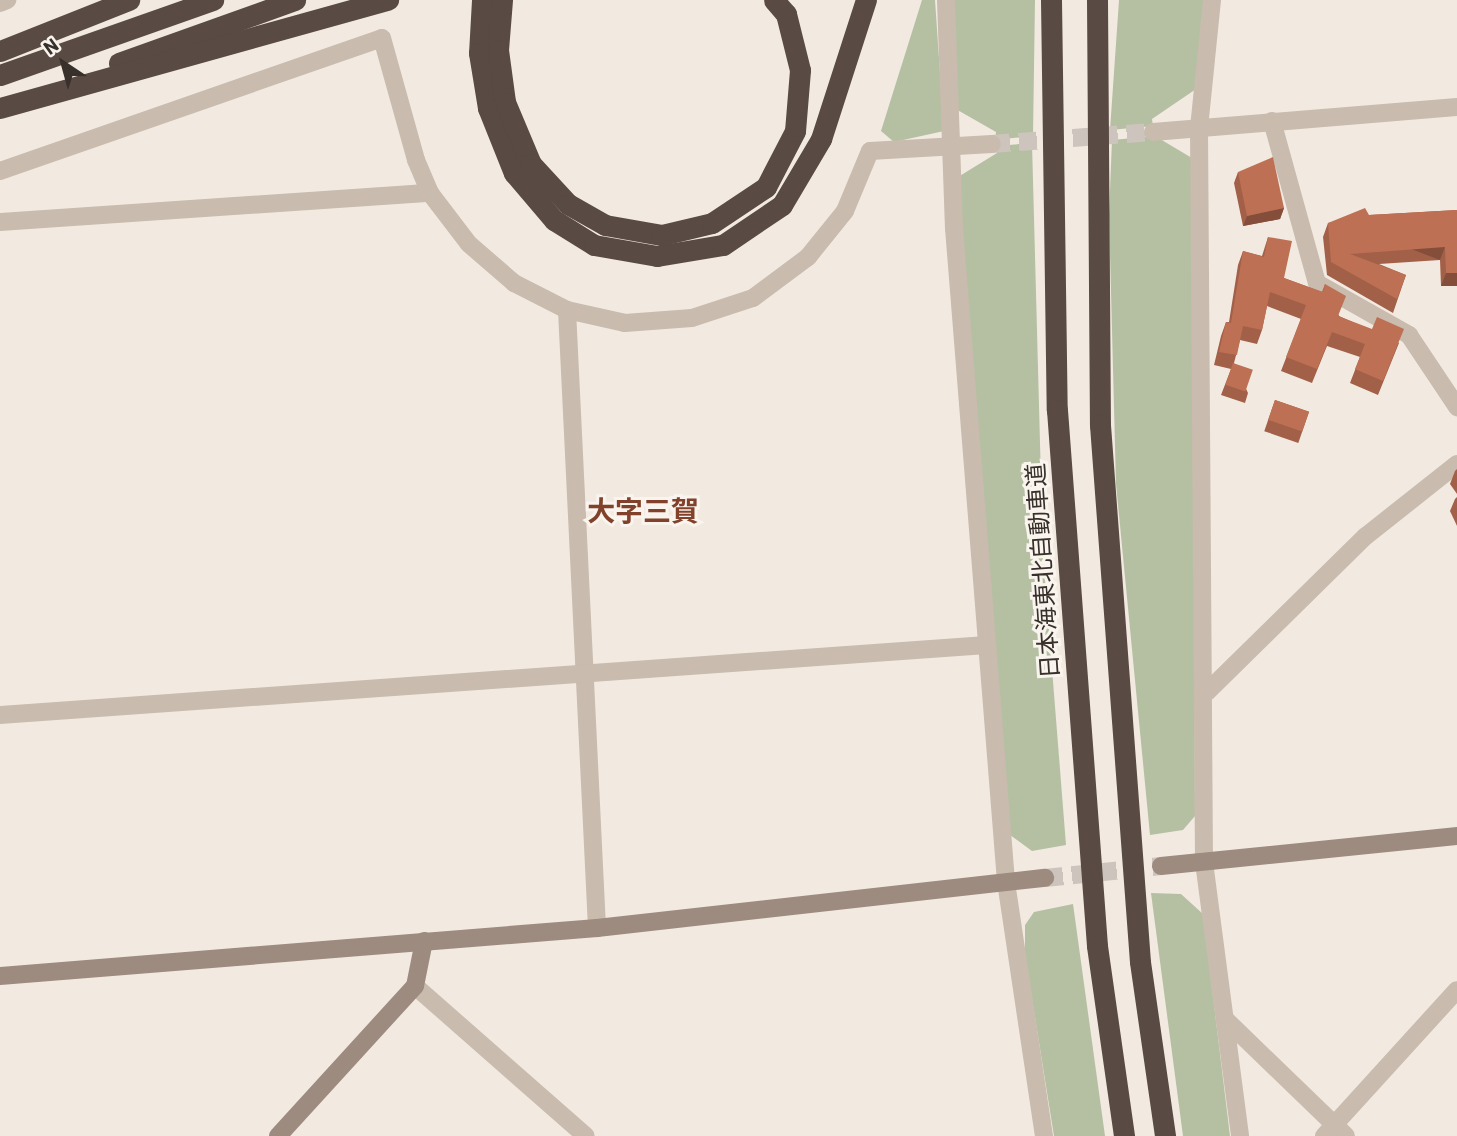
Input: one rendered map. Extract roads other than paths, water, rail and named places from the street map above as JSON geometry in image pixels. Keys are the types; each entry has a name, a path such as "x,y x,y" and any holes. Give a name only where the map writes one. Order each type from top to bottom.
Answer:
{"highway":[{"path":"0,51 129,0"},
{"path":"0,75 213,0"},
{"path":"0,106 295,0"},
{"path":"0,106 388,0"},
{"path":"482,0 489,51 488,108 514,173 554,220 594,245 657,256 723,246 782,205 821,139 866,0"},
{"path":"502,0 489,51 505,102 531,164 568,204 605,225 662,235 712,223 766,187 795,131 800,70 786,14 774,0"},
{"name":"日本海東北自動車道","path":"1051,0 1057,410 1097,946 1124,1136"},
{"path":"1097,0 1100,425 1140,962 1165,1136"}],"street":[{"path":"0,3 7,0"},
{"path":"946,0 951,146 1006,882 1044,1136"},
{"path":"1212,0 1199,127 1207,692 1204,862 1240,1136"},
{"path":"0,171 382,38 430,193 468,244 514,284 567,310 625,323 692,318 753,298 808,257 845,211 870,151 992,144"},
{"path":"1153,132 1457,107"},
{"path":"1272,121 1317,283 1409,335 1457,407"},
{"path":"0,222 430,193"},
{"path":"567,310 597,928"},
{"path":"1207,692 1366,536 1457,464"},
{"path":"0,715 987,645"},
{"path":"1161,866 1457,835"},
{"path":"0,976 597,928 1045,878"},
{"path":"278,1136 415,986 424,940"},
{"path":"415,986 586,1136"},
{"path":"1225,1019 1334,1132 1457,990"}],"tunnel":[{"path":"992,144 1153,132"},
{"path":"1045,878 1161,866"}],"district":[{"name":"大字三賀","path":"643,510"}]}
